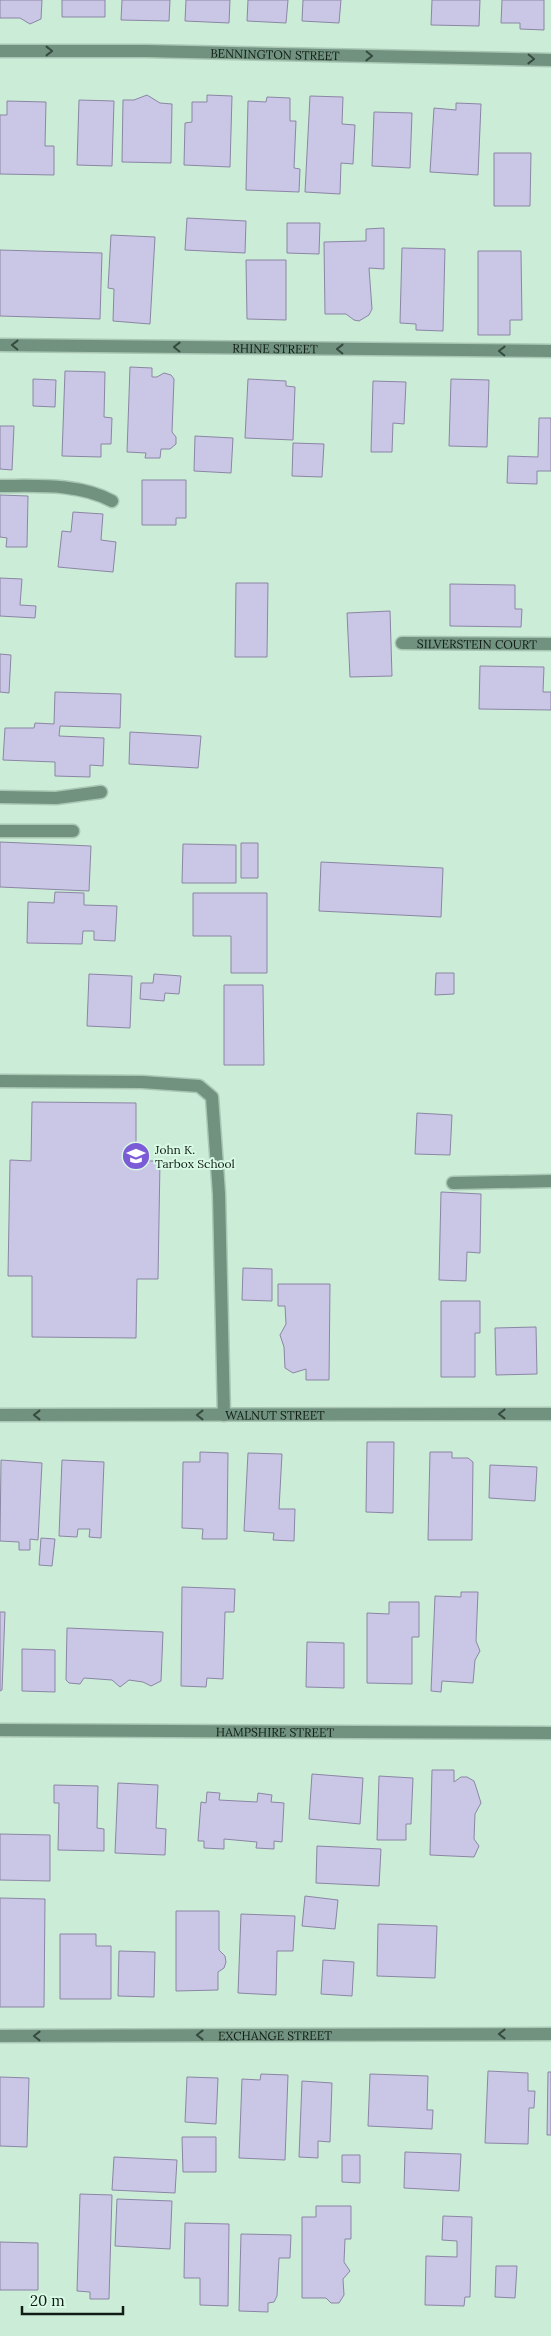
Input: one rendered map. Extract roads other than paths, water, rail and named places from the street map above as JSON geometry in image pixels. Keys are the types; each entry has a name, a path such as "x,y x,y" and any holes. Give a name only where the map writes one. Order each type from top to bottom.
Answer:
{"street":[{"name":"BENNINGTON STREET","path":"0,51 146,51 551,60"},
{"name":"RHINE STREET","path":"0,345 551,351"},
{"path":"0,486 54,486 98,493 112,501"},
{"name":"SILVERSTEIN COURT","path":"402,643 551,644"},
{"path":"0,797 56,798 101,792"},
{"path":"0,830 73,831"},
{"path":"0,1081 142,1082 200,1086 212,1097 219,1194 224,1414"},
{"path":"454,1183 551,1181"},
{"name":"WALNUT STREET","path":"0,1415 551,1414"},
{"name":"HAMPSHIRE STREET","path":"0,1730 551,1733"},
{"name":"EXCHANGE STREET","path":"0,2036 551,2034"}],"place":[{"name":"John K. Tarbox School","path":"136,1156"}]}
